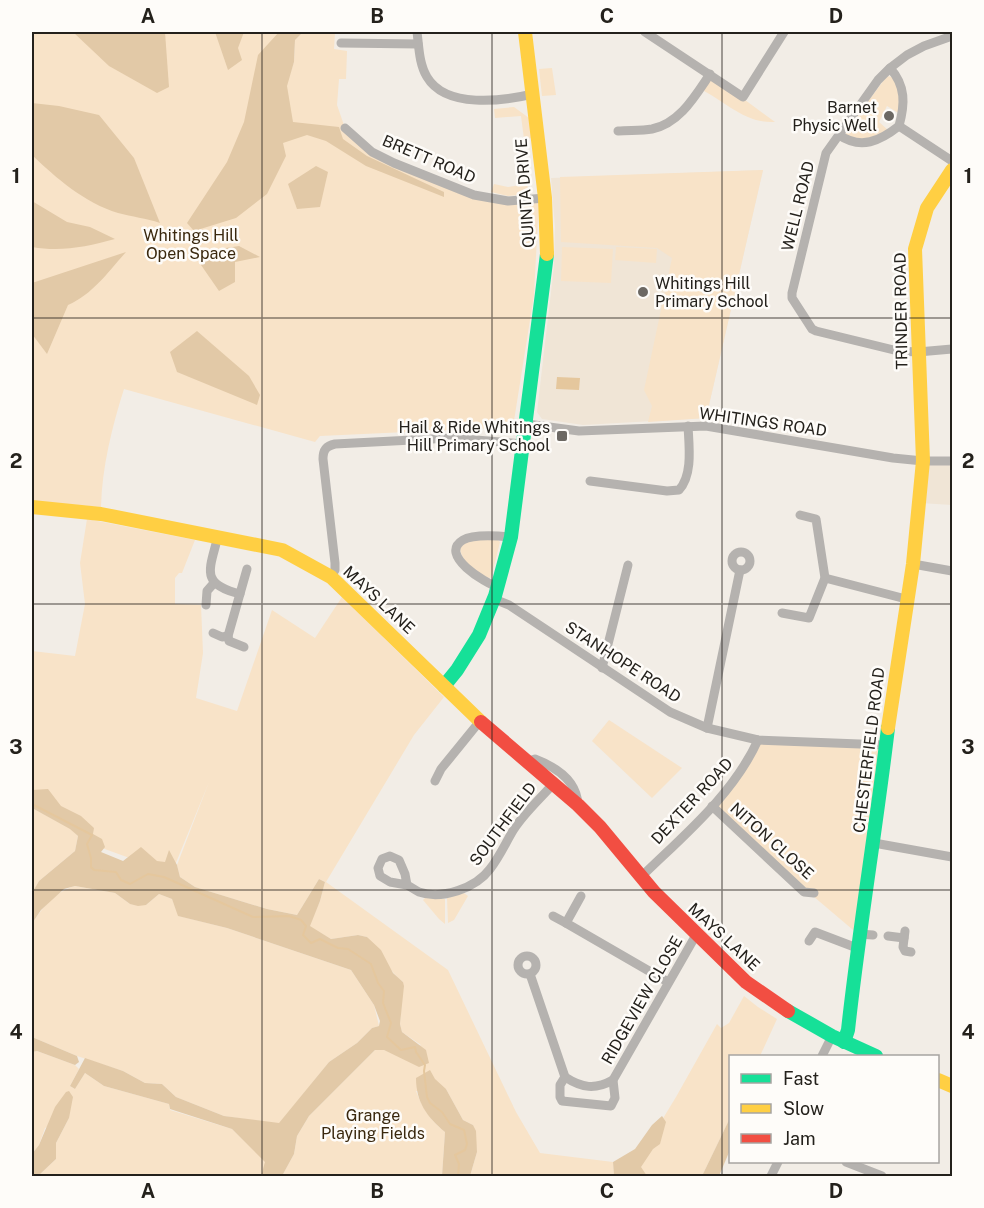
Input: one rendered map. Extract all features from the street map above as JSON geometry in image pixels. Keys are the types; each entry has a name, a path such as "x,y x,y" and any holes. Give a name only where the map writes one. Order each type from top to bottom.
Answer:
{"street":[{"path":"417,32 422,65 428,79 438,90 455,98 475,100 513,99 533,94"},
{"name":"QUINTA DRIVE","path":"444,686 461,664 484,622 496,593 511,537 545,283 547,238 545,198 525,32"},
{"path":"645,32 743,97 784,32"},
{"name":"WELL ROAD","path":"952,36 924,46 890,68 878,80 826,153 792,298 812,329 816,331 888,349 918,352 952,349"},
{"path":"341,43 418,45"},
{"path":"839,135 848,141 877,141 899,126 904,108 904,92 890,68"},
{"path":"618,131 652,129 666,124 688,106 710,74"},
{"path":"899,126 952,161"},
{"name":"BRETT ROAD","path":"345,128 372,152 474,195 508,201 545,198"},
{"name":"TRINDER ROAD","path":"922,461 915,249 927,208 952,170"},
{"name":"WHITINGS ROAD","path":"527,424 579,431 688,426 720,428 893,458 952,461"},
{"path":"590,481 679,490 685,483 690,452 688,426"},
{"path":"331,577 335,570 335,563 323,459 324,450 328,446 451,438 524,444"},
{"name":"CHESTERFIELD ROAD","path":"838,1039 848,1030 857,948 866,934 886,745 913,564 922,461"},
{"name":"MAYS LANE","path":"32,507 101,514 282,550 331,577 480,721 525,762 554,783 578,805 600,827 641,878 696,935 765,997 838,1039 874,1055"},
{"path":"782,613 808,618 825,578 816,519 800,515"},
{"path":"218,536 210,574 219,588 240,594"},
{"name":"STANHOPE ROAD","path":"511,537 468,538 460,542 457,554 460,561 509,605 670,712 707,728 758,740 886,745"},
{"path":"913,564 952,571"},
{"path":"602,668 628,565"},
{"path":"244,647 229,641 228,636 247,569"},
{"path":"707,728 740,570"},
{"path":"825,578 906,599"},
{"path":"206,605 207,591 214,583"},
{"path":"213,633 222,637 228,636"},
{"path":"435,781 441,770 480,721"},
{"name":"DEXTER ROAD","path":"641,878 737,779 758,740"},
{"name":"MAYS LANE","path":"525,762 535,759 559,771 572,784 578,795 578,805"},
{"name":"SOUTHFIELD","path":"407,885 419,892 433,894 459,890 476,882 490,870 514,828 554,783"},
{"name":"NITON CLOSE","path":"712,806 804,892 814,893"},
{"path":"874,843 952,857"},
{"path":"566,923 581,896"},
{"path":"553,916 668,982"},
{"path":"809,941 815,932 857,948"},
{"path":"888,936 904,934 903,947 905,951 910,952"},
{"name":"RIDGEVIEW CLOSE","path":"530,974 565,1077 585,1087 596,1087 613,1080 696,935"},
{"path":"823,1055 838,1039"},
{"name":"RIDGEVIEW CLOSE","path":"565,1077 560,1085 562,1101 611,1106 615,1098 613,1080"},
{"path":"851,1163 882,1176"}],"shaded area":[{"path":"73,32 165,32 169,87 157,93 109,66"},
{"path":"215,32 244,32 238,48 242,60 228,70"},
{"path":"279,32 302,33 295,40 294,62 287,86 293,122 339,127 343,139 367,156 444,192 444,197 366,166 326,141 307,135 283,143 286,156 267,194 236,218 194,231 187,223 227,162 244,122 258,55"},
{"path":"32,103 59,106 99,115 134,158 160,223 106,209 72,189 41,164 32,155"},
{"path":"316,166 328,172 320,207 297,209 288,184"},
{"name":"Whitings Hill Primary School","path":"763,170 706,418 583,425 542,419 537,412 554,266 555,227 551,178"},
{"path":"32,201 67,222 90,227 115,239 74,248 32,247"},
{"path":"239,246 260,257 235,262 235,282 219,291 201,265 200,252"},
{"path":"126,252 93,289 68,305 47,354 32,334 32,283"},
{"path":"197,331 249,376 260,395 257,405 177,372 170,352"},
{"path":"557,377 580,378 579,390 556,389"},
{"path":"952,461 952,505 920,503 923,462"},
{"path":"48,789 61,806 81,816 94,828 93,834 102,839 105,847 101,852 123,861 141,847 157,861 165,862 169,850 180,877 195,887 267,909 297,915 319,879 325,882 310,926 331,939 358,935 367,937 381,950 393,973 403,982 400,1024 402,1032 426,1050 429,1063 419,1067 384,1050 375,1050 309,1116 297,1136 294,1154 282,1176 261,1176 265,1162 232,1129 170,1109 169,1104 104,1086 85,1073 75,1089 70,1086 85,1058 123,1071 145,1083 162,1084 176,1097 224,1116 279,1123 329,1062 357,1043 372,1028 379,1026 380,1021 374,1005 351,970 227,928 178,916 172,899 159,894 146,905 138,906 130,904 115,893 75,886 64,889 41,910 33,922 32,893 39,881 75,851 78,836 70,829 32,808 32,790"},
{"path":"32,1037 77,1056 79,1062 75,1065 37,1051 32,1052"},
{"path":"430,1070 435,1079 446,1089 463,1120 473,1125 476,1131 477,1152 470,1176 442,1176 445,1132 433,1121 420,1102 417,1087 416,1078"},
{"path":"69,1091 73,1097 69,1118 56,1143 56,1159 38,1176 32,1176 32,1154 39,1145 55,1107"},
{"path":"662,1116 666,1122 660,1144 653,1149 641,1167 647,1176 614,1176 613,1162 635,1149 652,1125"},
{"path":"729,1120 729,1152 719,1176 702,1176"}],"green space":[{"name":"Whitings Hill Open Space","path":"32,32 287,32 290,74 294,62 295,40 303,32 335,33 334,49 347,51 346,79 339,79 337,105 345,128 372,152 474,195 539,199 534,295 513,427 320,436 315,442 124,389 108,447 101,507 32,501"},
{"path":"552,68 556,95 542,96 539,69"},
{"path":"710,74 775,122 764,122 745,116 700,89"},
{"path":"887,76 892,77 901,93 900,114 887,106 879,122 889,131 867,140 846,136 846,131"},
{"path":"514,107 529,118 532,138 524,139 521,116 495,118 494,109"},
{"path":"763,170 706,418 648,422 652,406 644,390 672,258 657,248 561,242 560,177"},
{"path":"494,184 508,187 527,184 529,194 508,196 491,192"},
{"path":"562,247 613,249 611,283 561,281"},
{"path":"616,247 657,249 656,263 615,260"},
{"name":"Grange Playing Fields","path":"87,519 195,540 182,573 175,578 175,604 201,605 203,653 196,698 237,711 272,610 315,638 342,597 444,697 414,735 326,882 448,970 516,1112 540,1153 613,1162 614,1176 470,1176 477,1152 473,1125 463,1120 446,1089 416,1091 428,1114 445,1132 442,1176 282,1176 294,1154 297,1136 309,1116 375,1050 384,1050 399,1056 421,1045 402,1032 400,1024 403,982 388,967 367,937 358,935 331,939 309,926 325,882 319,879 297,915 267,909 195,887 180,877 177,865 209,782 173,870 157,868 102,848 83,829 32,804 32,651 75,656 85,604 80,563"},
{"path":"497,539 500,542 491,578 475,572 463,558 460,547 469,540"},
{"path":"609,720 682,768 652,798 592,741"},
{"path":"758,740 886,745 859,935 747,840 712,806"},
{"path":"32,808 71,829 78,836 75,851 39,881 32,893"},
{"path":"75,886 115,893 130,904 146,905 159,894 172,899 179,916 227,928 351,970 374,1005 379,1026 372,1028 357,1043 329,1062 279,1124 224,1116 176,1097 162,1084 145,1083 123,1071 77,1056 32,1037 32,924 50,901 68,888"},
{"path":"464,893 468,896 454,920 448,923 447,898"},
{"path":"425,898 445,899 445,924 423,900"},
{"path":"744,996 777,1019 760,1055 729,1055 729,1120 702,1176 642,1176 631,1171 717,1024 721,1028 729,1023"},
{"path":"37,1051 75,1065 79,1069 70,1086 75,1089 85,1073 104,1086 169,1104 170,1110 232,1129 266,1162 261,1176 38,1176 56,1159 56,1143 69,1118 45,1128 39,1145 32,1154 32,1052"}],"waterway":[{"path":"32,804 92,835 87,844 91,867 94,870 116,872 121,880 130,884 148,874 164,877 253,917 289,916 301,920 306,926 303,935 311,943 320,939 338,948 348,949 371,964 378,983 384,991 383,1003 391,1023 387,1037 401,1050 415,1047 425,1065 427,1097 430,1103 442,1112 450,1124 464,1130 467,1144 465,1150 455,1155 459,1164 458,1176"}],"traffic: fast":[{"path":"444,686 479,635 495,596 511,537 547,254"},
{"path":"844,1042 848,1030 888,728"},
{"path":"788,1011 832,1036 874,1055"}],"traffic: slow":[{"path":"525,32 545,198 547,254"},
{"path":"888,728 913,564 923,461 915,249 927,208 952,170"},
{"path":"32,507 101,514 282,550 331,577 481,722"},
{"path":"939,1080 952,1086"}],"traffic: jam":[{"path":"481,722 578,805 600,827 654,892 746,982 788,1011"}],"place":[{"name":"Barnet Physic Well","path":"889,116"},
{"name":"Whitings Hill Primary School","path":"643,292"},
{"name":"Hail & Ride Whitings Hill Primary School","path":"562,436"}]}
